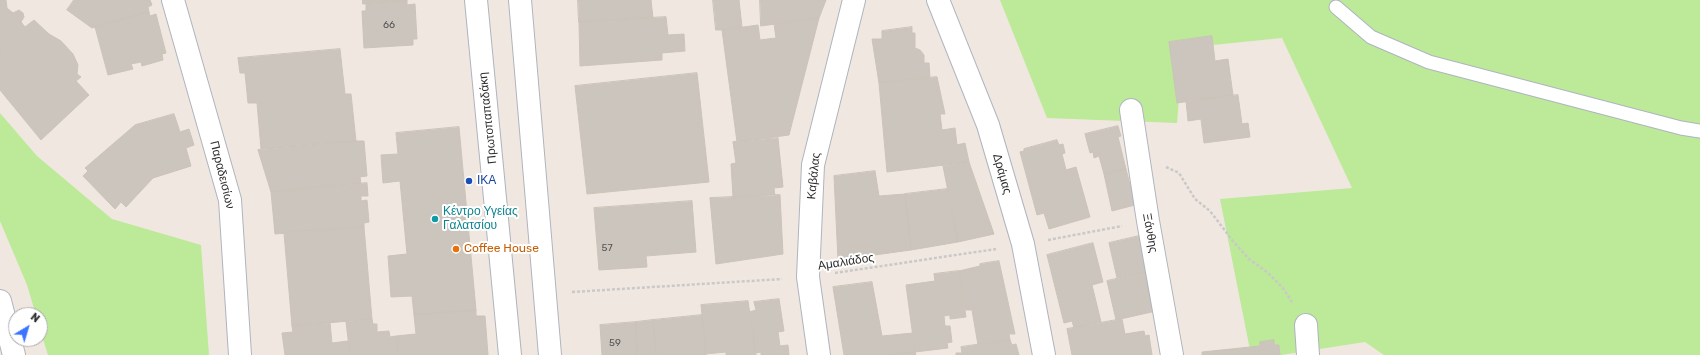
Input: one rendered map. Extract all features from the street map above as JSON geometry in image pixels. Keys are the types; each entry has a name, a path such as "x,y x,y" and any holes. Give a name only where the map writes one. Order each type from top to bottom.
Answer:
{"street":[{"name":"Παραδεισίων","path":"174,0 230,200 240,355"},
{"name":"Πρωτοπαπαδάκη","path":"476,0 510,355"},
{"path":"520,0 550,355"},
{"name":"Καβάλας","path":"819,355 808,278 813,165 854,0"},
{"name":"Δράμας","path":"938,0 988,125 1023,244 1044,355"},
{"name":"Ξάνθης","path":"1131,110 1148,221 1172,355"},
{"path":"0,301 14,355"},
{"path":"1306,325 1308,355"}],"lane":[{"path":"1336,7 1371,37 1429,62 1680,128 1700,131"}],"path":[{"path":"1138,152 1178,173 1195,199 1210,211 1250,259 1267,272 1283,288 1306,325"},
{"name":"Αμαλιάδος","path":"544,294 808,278 1023,244 1148,221"}],"green space":[{"path":"1000,0 1700,0 1700,355 1384,355 1365,342 1281,355 1251,355 1220,199 1352,188 1282,38 1183,48 1177,123 1047,118"},
{"path":"0,113 37,156 112,219 201,245 209,355 48,355 45,347 48,347 48,307 34,307 27,285 0,221"}],"building":[{"path":"0,0 6,0 7,8 13,13 19,10 23,13 24,17 21,22 25,27 34,20 49,34 61,41 73,54 78,65 77,74 81,77 76,81 89,95 41,140 0,90"},
{"path":"74,0 150,0 152,5 148,7 149,12 92,28 67,10"},
{"path":"363,0 407,0 407,1 363,4"},
{"path":"578,0 651,0 653,18 579,22"},
{"path":"713,0 739,0 742,27 716,30"},
{"path":"760,0 826,0 819,18 761,26"},
{"path":"407,1 407,5 415,4 417,39 413,39 413,45 364,48 362,11 366,11 366,4"},
{"path":"149,12 150,16 156,14 166,53 162,54 163,60 142,66 141,62 131,64 133,69 108,75 95,27"},
{"path":"666,17 668,35 684,34 685,51 662,53 662,60 580,66 579,22"},
{"path":"819,18 789,135 737,142 722,30 758,25 760,40 776,38 774,24"},
{"path":"912,27 912,33 915,33 915,48 920,50 924,55 924,63 929,63 930,78 879,83 872,39 882,39 882,31"},
{"path":"1212,36 1215,61 1228,59 1233,95 1177,103 1169,42"},
{"path":"340,49 345,94 351,94 356,141 261,149 257,103 248,103 245,73 240,73 238,58"},
{"path":"697,73 709,182 587,194 575,86"},
{"path":"937,77 945,114 940,114 942,130 955,128 957,145 965,143 969,162 887,172 879,83"},
{"path":"1238,95 1242,124 1248,123 1250,137 1204,143 1201,119 1188,121 1186,101"},
{"path":"174,114 180,132 189,129 194,145 186,148 191,166 153,178 126,207 121,202 115,209 83,176 88,171 85,168 135,125"},
{"path":"1118,126 1121,136 1118,137 1126,169 1104,174 1099,156 1094,158 1093,152 1090,153 1085,134"},
{"name":"Κέντρο Υγείας Γαλατσίου","path":"459,127 476,310 414,315 412,296 391,297 388,256 407,254 400,181 383,183 381,155 398,154 396,133"},
{"path":"778,138 783,187 774,188 775,196 733,197 731,164 736,163 733,142"},
{"path":"1057,140 1059,145 1063,144 1065,153 1062,154 1066,170 1076,167 1090,217 1049,229 1044,213 1037,215 1020,152 1024,151 1024,149"},
{"path":"364,141 367,176 360,177 361,184 271,192 258,150"},
{"path":"969,162 994,234 958,242 943,166"},
{"path":"1126,169 1135,205 1112,211 1104,174"},
{"path":"875,171 879,196 905,194 911,250 838,260 834,176"},
{"path":"367,183 368,196 361,196 361,201 367,200 369,222 364,223 364,227 275,234 271,192"},
{"path":"947,189 958,242 911,250 905,194"},
{"path":"780,195 783,254 716,264 710,198"},
{"path":"692,201 696,252 646,256 647,267 599,270 594,208"},
{"path":"364,227 372,319 292,326 284,233"},
{"path":"1139,236 1147,272 1117,278 1109,243"},
{"path":"1093,243 1103,282 1092,285 1101,322 1074,328 1072,321 1064,323 1047,255"},
{"path":"999,261 1015,334 1009,334 1010,340 978,345 972,310 964,310 959,271 980,266 980,264"},
{"path":"959,271 966,317 950,319 950,315 944,316 945,326 950,326 952,342 947,343 948,348 915,352 906,285 935,281 934,274"},
{"path":"1147,272 1156,311 1116,320 1107,281"},
{"path":"872,282 882,336 913,333 915,352 890,355 844,355 833,287"},
{"path":"779,299 784,331 778,332 780,346 788,345 789,355 761,355 761,352 756,353 749,312 756,310 754,302"},
{"path":"748,301 756,355 726,355 726,352 706,354 701,305"},
{"path":"476,310 476,316 485,316 488,355 398,355 396,336 416,334 414,315"},
{"path":"702,315 706,355 656,355 653,320"},
{"path":"372,319 373,324 377,324 377,332 389,331 390,337 396,336 398,355 350,355 346,322"},
{"path":"1122,319 1125,334 1144,331 1145,336 1149,335 1152,355 1072,355 1067,329"},
{"path":"653,320 656,355 637,355 636,322"},
{"path":"636,322 637,355 602,355 600,325"},
{"path":"330,323 332,343 348,341 350,355 285,355 282,333 293,332 292,326"},
{"path":"1010,340 1012,345 1016,344 1019,355 956,355 956,353 962,353 961,347"},
{"path":"1274,340 1274,345 1279,345 1280,355 1202,355 1202,352 1260,346 1260,342"},
{"path":"915,352 916,355 890,355"}],"place":[{"name":"ΙΚΑ","path":"469,181"},
{"name":"Κέντρο Υγείας Γαλατσίου","path":"435,219"},
{"name":"Coffee House","path":"456,249"}]}
